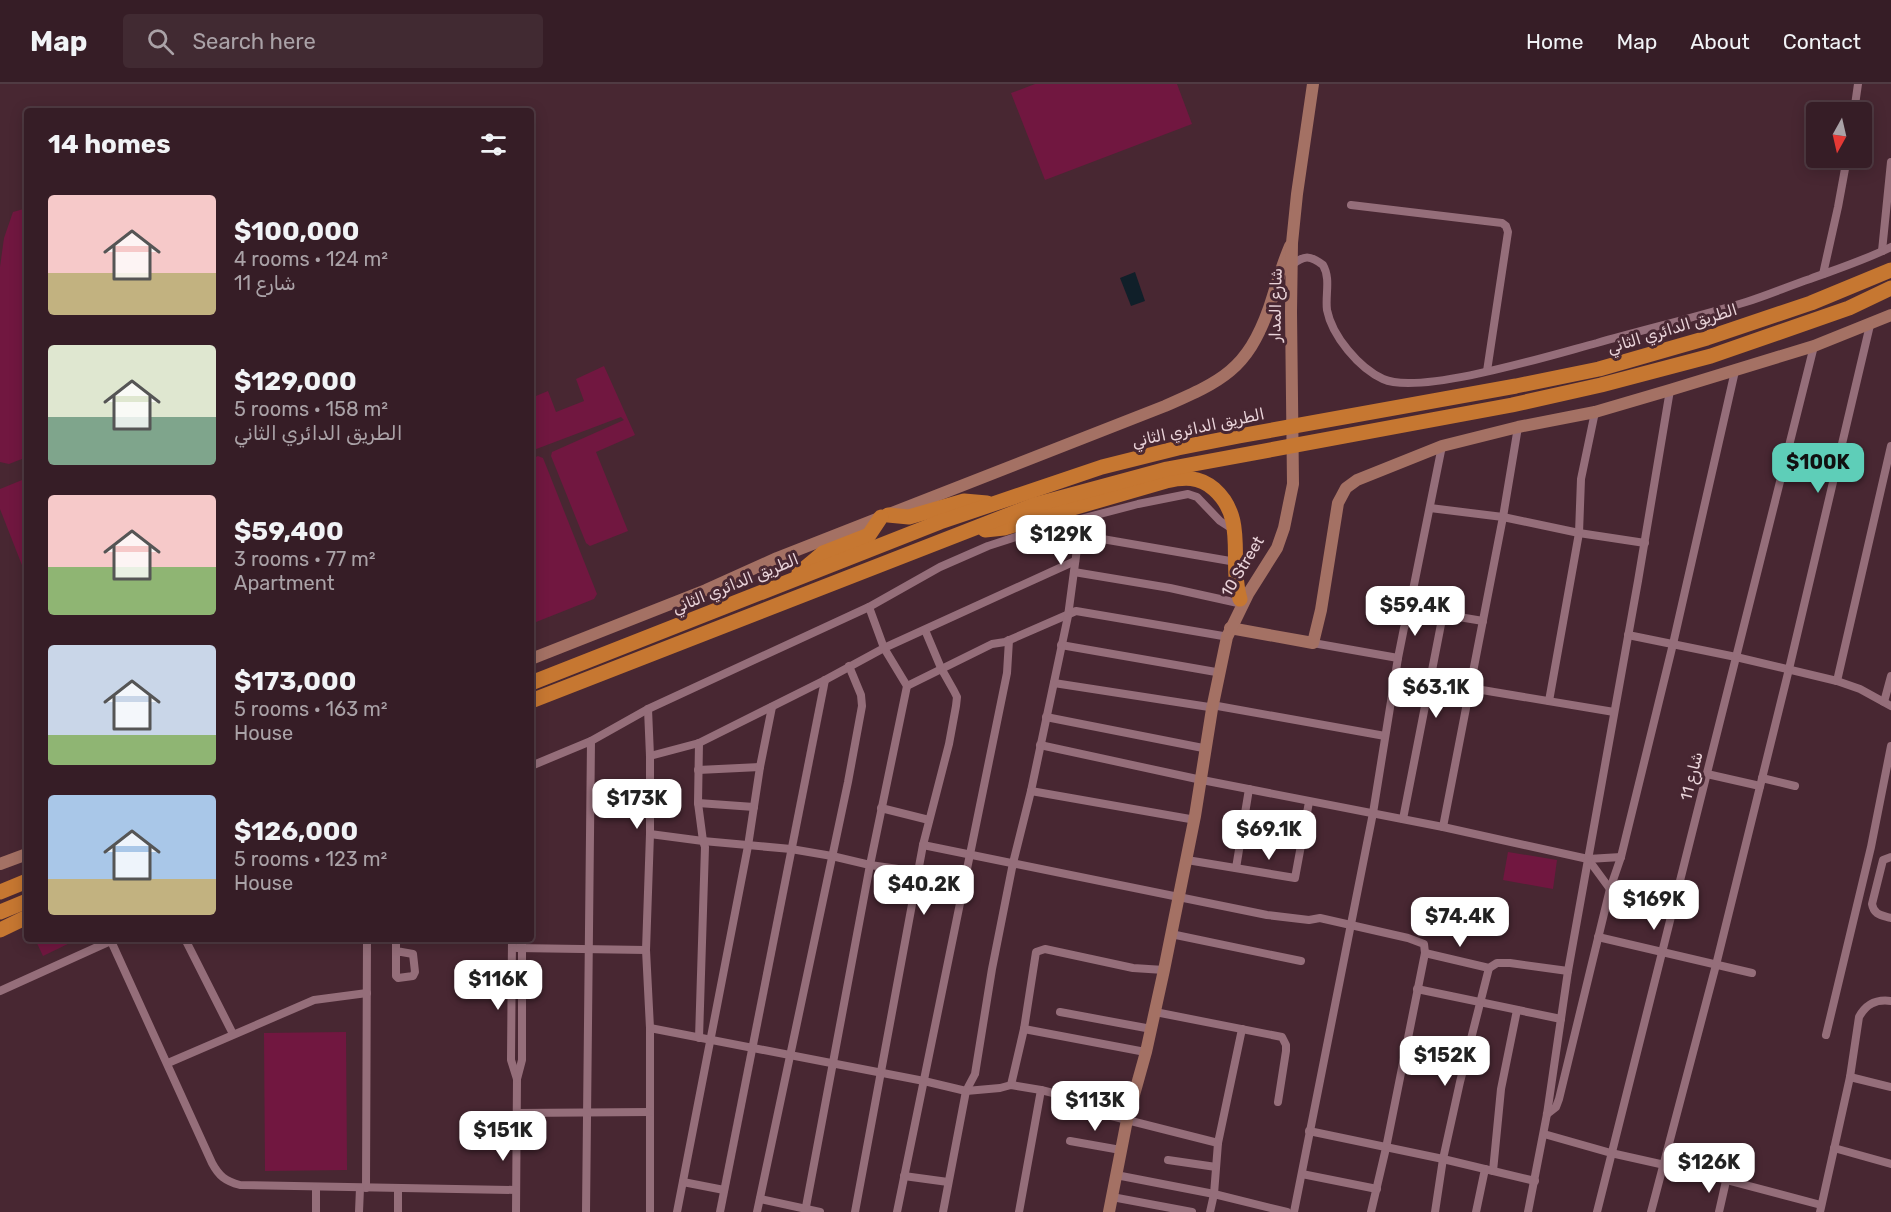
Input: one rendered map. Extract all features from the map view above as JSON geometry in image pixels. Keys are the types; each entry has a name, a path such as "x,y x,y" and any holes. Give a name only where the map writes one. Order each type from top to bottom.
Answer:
{"highway":[{"name":"الطريق الدائري الثاني","path":"534,682 940,522 1102,467 1178,448 1599,369 1707,338 1811,303 1891,270"},
{"name":"الطريق الدائري الثاني","path":"534,700 1034,505 1167,469 1512,405 1601,385 1711,356 1849,308 1891,288"},
{"path":"961,533 1004,528 1180,478 1193,478 1207,483 1218,493 1233,516 1236,588 1239,601"},
{"path":"792,580 816,557 869,535 885,516 917,516 964,501 993,503"},
{"path":"0,892 24,882"},
{"path":"0,912 24,902"},
{"path":"0,930 24,918"}],"main road":[{"name":"شارع المدار","path":"1284,528 1293,484 1292,243 1313,84"},
{"path":"534,658 706,590 777,558 1165,406 1215,383 1244,358 1254,344 1292,243"},
{"path":"1226,632 1313,643 1321,610 1338,503 1346,488 1357,480 1442,446 1518,427 1594,412 1735,371 1814,346 1891,315"},
{"name":"10 Street","path":"1103,1212 1115,1149 1155,1012 1161,970 1186,860 1216,672 1226,632 1239,601 1284,528"},
{"name":"10 Street","path":"1109,1212 1124,1119 1170,934 1226,632 1277,548 1284,528"},
{"path":"0,864 24,855"}],"street":[{"path":"1855,102 1858,84"},
{"path":"1882,251 1891,162"},
{"path":"1823,274 1845,168"},
{"path":"1351,205 1502,223 1506,226 1508,232 1487,371"},
{"path":"1292,265 1306,257 1323,265 1327,275 1327,309 1339,340 1382,378 1399,382 1457,378 1746,302 1891,247"},
{"path":"1651,1212 1716,965 1870,325"},
{"name":"شارع 11","path":"1597,1212 1814,346"},
{"path":"1547,1114 1556,1107 1559,1099 1610,889 1621,857 1673,644 1735,371"},
{"path":"1528,1212 1544,1134 1568,970 1645,543 1670,390"},
{"path":"1549,701 1579,533 1581,479 1594,412"},
{"path":"1443,827 1503,517 1518,427"},
{"path":"1294,1212 1373,813 1398,658 1404,628 1411,609 1442,446"},
{"path":"1837,681 1891,446"},
{"path":"534,765 591,741 648,709 869,607 940,567 988,546 1031,532 1138,504 1193,494 1220,520 1235,530"},
{"path":"1430,508 1503,517 1579,533 1645,543"},
{"path":"943,1212 966,1091 975,1074 992,969 1013,863 1031,791 1068,616 1081,519"},
{"path":"1079,535 1236,562"},
{"path":"650,756 699,743 884,648 1075,561"},
{"path":"1074,572 1239,601"},
{"path":"805,1210 881,808 907,686 884,648 869,607"},
{"path":"1411,609 1483,621"},
{"path":"907,686 992,644 1010,640 1076,612 1226,632"},
{"path":"1403,819 1443,614"},
{"path":"855,1212 924,845 956,706 957,697 941,668 925,630"},
{"path":"1628,635 1837,681 1860,689 1888,704 1891,676"},
{"path":"897,1212 1007,673 1010,640"},
{"path":"1313,643 1398,658"},
{"path":"1062,645 1216,672"},
{"path":"757,1212 848,782 862,702 849,666"},
{"path":"720,1212 825,680"},
{"path":"1054,682 1385,736"},
{"path":"1470,687 1614,712"},
{"path":"677,1212 748,846 772,707"},
{"path":"648,709 650,834 646,950 650,1028 650,1212"},
{"path":"1046,717 1203,748"},
{"path":"586,1212 591,741"},
{"path":"699,743 698,803 705,847 699,1038"},
{"path":"1040,745 1588,859 1621,857"},
{"path":"1826,1035 1871,847 1891,746"},
{"path":"698,770 760,767"},
{"path":"1707,774 1795,786"},
{"path":"1236,868 1249,789"},
{"path":"1031,791 1190,819"},
{"path":"1186,860 1294,879 1309,802"},
{"path":"698,803 754,807"},
{"path":"881,808 929,820"},
{"path":"650,834 791,849 919,872"},
{"path":"924,845 1267,915 1309,920 1320,918 1351,924 1424,944 1425,953 1371,1212"},
{"path":"1891,857 1882,860 1872,904 1877,914 1891,918"},
{"path":"1588,859 1610,889"},
{"path":"1170,934 1300,961"},
{"path":"1598,937 1752,973"},
{"path":"0,992 109,942"},
{"path":"114,942 212,1163 224,1179 240,1185 516,1190"},
{"path":"187,942 233,1034"},
{"path":"359,1212 363,1188 367,942"},
{"path":"396,942 396,951"},
{"path":"517,1079 511,1060 511,943 590,949 646,950"},
{"path":"516,1212 517,1079 522,1060 522,943"},
{"path":"1011,1085 1024,1029 1036,952 1046,949 1133,968 1161,970"},
{"path":"1425,953 1489,968"},
{"path":"1435,1212 1443,1159 1460,1082 1489,968 1497,963 1510,963 1568,970"},
{"path":"1417,988 1561,1019"},
{"path":"168,1063 314,1000 367,993"},
{"path":"1544,1134 1820,1208 1850,1077 1859,1017 1863,1010 1877,1001 1891,1001"},
{"path":"1476,1212 1489,1170 1501,1089 1517,1010"},
{"path":"1060,1012 1146,1028"},
{"path":"1155,1012 1282,1037 1286,1051 1278,1102"},
{"path":"650,1028 966,1091 1011,1085 1041,1090 1061,1095 1080,1108 1218,1143"},
{"path":"1024,1029 1140,1051"},
{"path":"1210,1212 1214,1194 1218,1143 1242,1029"},
{"path":"1850,1077 1891,1087"},
{"path":"1020,1212 1041,1090"},
{"path":"517,1113 650,1112"},
{"path":"1309,1131 1534,1181"},
{"path":"1070,1141 1115,1149"},
{"path":"1834,1148 1891,1164"},
{"path":"1168,1160 1216,1167"},
{"path":"1302,1174 1377,1189"},
{"path":"1116,1175 1214,1194 1287,1212"},
{"path":"904,1176 948,1182"},
{"path":"1719,1212 1726,1181"},
{"path":"683,1182 724,1190"},
{"path":"316,1187 316,1212"},
{"path":"398,1188 398,1212"},
{"path":"1112,1197 1192,1212"},
{"path":"760,1199 820,1212"}],"shaded area":[{"path":"1035,84 1177,84 1192,124 1045,180 1011,93"},
{"path":"24,209 24,458 9,464 0,462 0,267 4,238 13,212"},
{"path":"604,366 635,435 596,452 628,531 590,546 586,543 551,456 552,452 624,420 621,417 534,450 534,397 548,391 556,412 584,401 576,379"},
{"path":"538,456 543,458 597,594 594,599 534,623 534,458"},
{"path":"24,479 24,570 0,509 0,489"},
{"path":"1508,852 1557,860 1553,889 1503,880"},
{"path":"36,942 72,942 43,956"},
{"path":"346,1032 347,1170 265,1171 264,1033"}],"water":[{"path":"1135,272 1145,301 1131,306 1120,278"}]}
